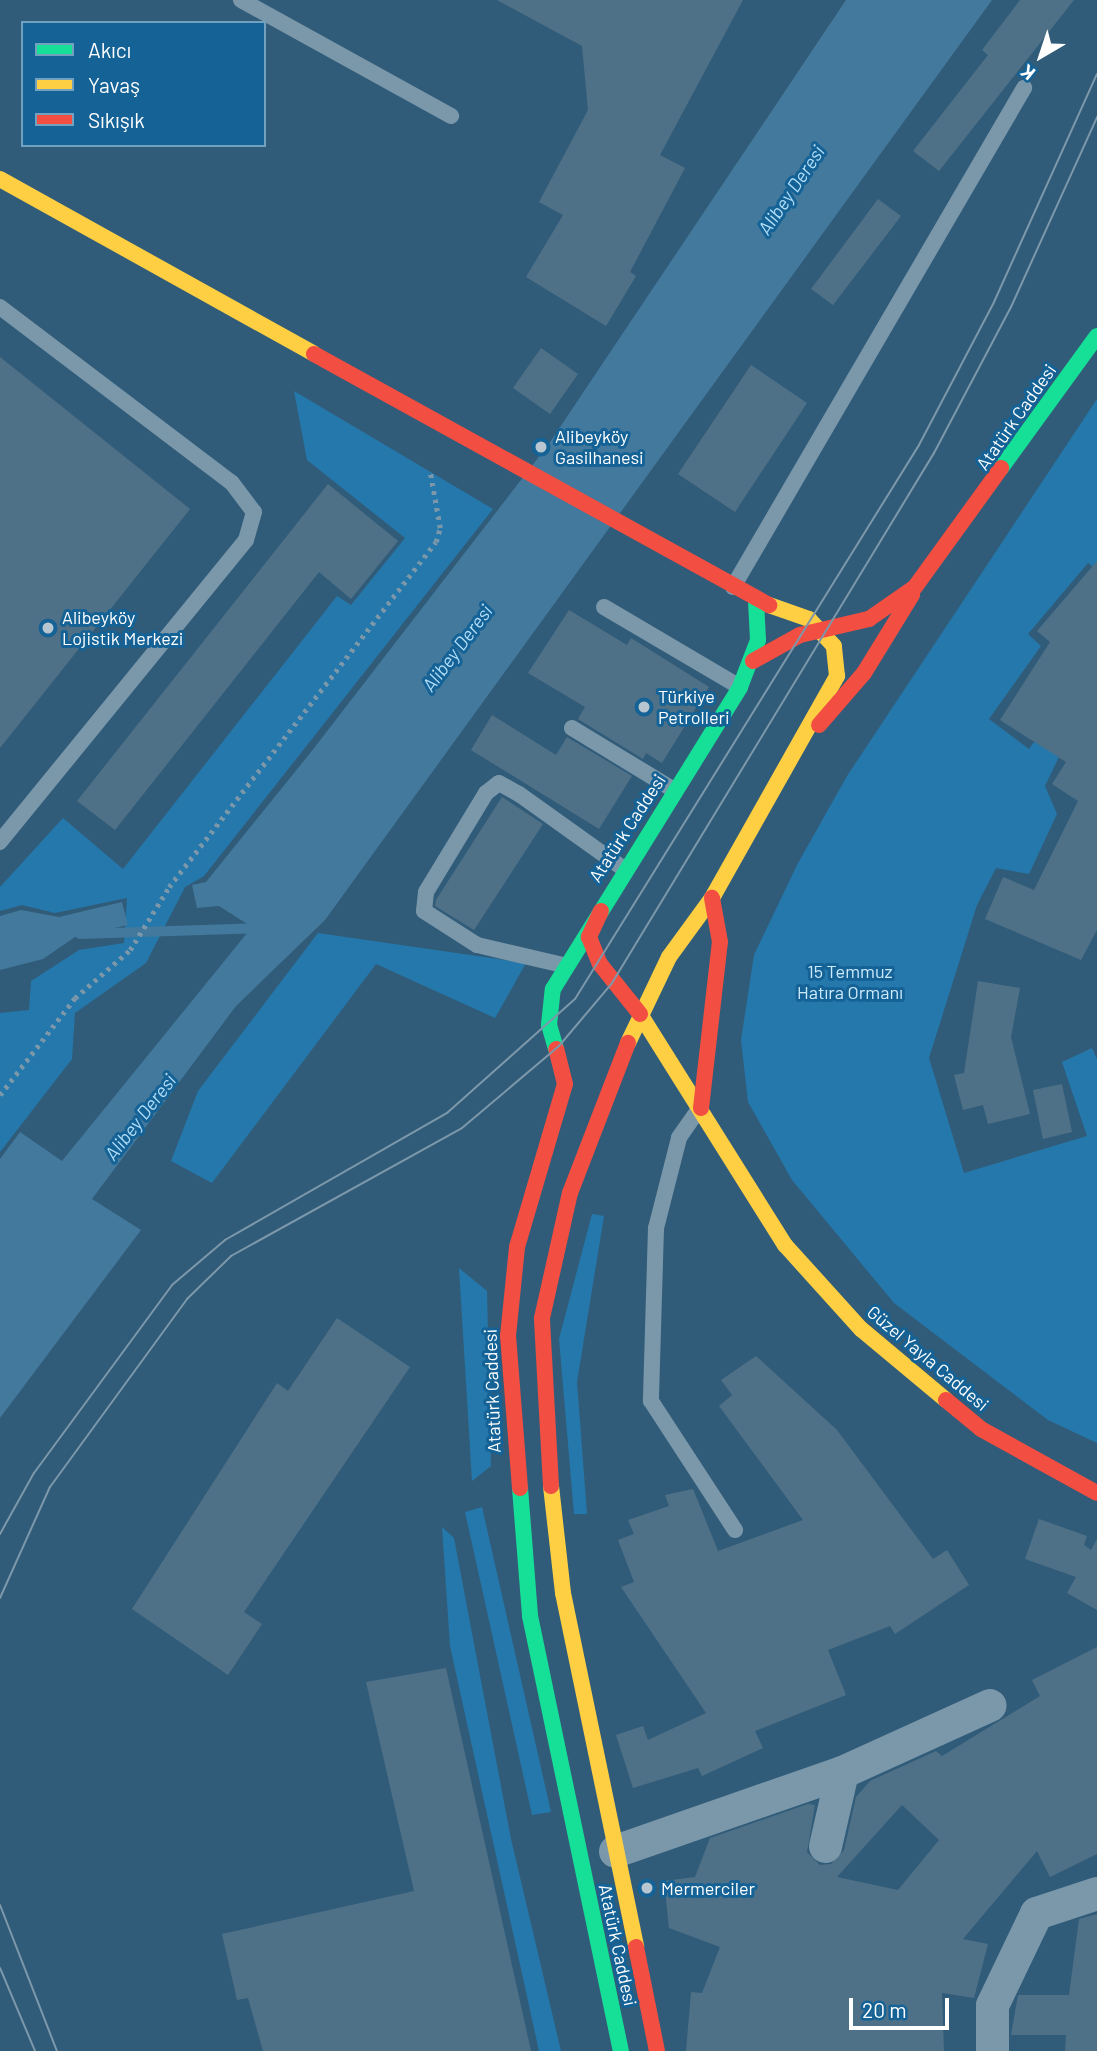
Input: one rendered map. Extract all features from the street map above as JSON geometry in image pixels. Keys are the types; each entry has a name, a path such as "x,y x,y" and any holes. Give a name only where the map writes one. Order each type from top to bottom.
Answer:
{"main road":[{"path":"0,180 51,214 513,463 756,600 787,607 822,630"},
{"path":"0,201 51,214"},
{"name":"Atatürk Caddesi","path":"809,734 864,673 915,587 1097,337"},
{"name":"Atatürk Caddesi","path":"752,661 800,635 869,619 915,587"},
{"name":"Atatürk Caddesi","path":"621,2051 530,1616 509,1399 517,1247 565,1084 549,1025 563,965 740,687 752,661 756,600"},
{"name":"Atatürk Caddesi","path":"657,2051 564,1593 540,1361 548,1275 570,1193 640,1014 669,957 712,898 809,734 837,676 834,646 822,630"},
{"name":"Güzel Yayla Caddesi","path":"610,889 590,937 612,983 640,1014 785,1245 861,1329 981,1429 1097,1493"},
{"path":"701,1108 720,942 712,898"}],"street":[{"path":"615,1851 842,1772 990,1705"},
{"path":"825,1846 842,1772"},
{"path":"992,2051 992,2005 1036,1913 1097,1893"}],"lane":[{"path":"241,0 451,116"},
{"path":"733,587 1024,88"},
{"path":"0,307 232,482 254,512 246,540 0,842"},
{"path":"604,607 740,687"},
{"path":"572,728 674,790"},
{"path":"563,965 477,945 424,911 426,892 486,793 499,783 519,793 624,869"},
{"path":"701,1108 679,1138 656,1228 650,1401 735,1530"}],"path":[{"path":"0,1095 75,998 130,950 169,887 436,542 440,528 430,472"}],"green space":[{"path":"294,391 493,509 204,876 185,887 146,963 75,1013 72,1059 0,1152 0,1013 29,1010 31,981 79,950 124,943 127,898 55,913 22,905 0,911 0,887 63,818 123,869 337,596 351,605 405,538 307,460"},
{"name":"15 Temmuz Hatıra Ormanı","path":"1097,399 1097,570 1088,563 1028,634 1041,646 989,719 1029,749 1065,699 1083,707 1045,786 1057,814 1029,874 996,868 977,905 929,1058 964,1173 1087,1136 1062,1062 1092,1048 1097,1059 1097,1443 1048,1420 894,1303 792,1180 748,1102 741,1040 754,955 797,865 847,776"},
{"path":"318,933 526,963 495,1018 376,964 212,1183 171,1161 198,1091"},
{"path":"592,1214 604,1216 577,1382 587,1514 574,1514 559,1339"},
{"path":"459,1268 487,1291 491,1466 472,1481"},
{"path":"482,1507 551,1812 532,1815 465,1512"},
{"path":"442,1527 454,1538 511,1839 561,2051 539,2051 450,1646"}],"water":[{"name":"Alibey Deresi","path":"846,0 992,0 325,920 236,1006 92,1199 141,1230 0,1418 0,1159 20,1132 62,1161 252,927 219,906 197,908 192,885 206,882 311,752 548,445"},
{"path":"122,902 128,925 75,937 43,959 0,970 0,916 21,910 59,917"}],"building":[{"path":"497,0 743,0 660,155 685,168 630,272 636,276 606,326 526,277 563,215 539,202 588,110 582,46"},
{"path":"1020,0 1074,0 939,171 913,151 988,55 982,50"},
{"path":"878,199 901,216 833,305 811,289"},
{"path":"541,348 578,374 550,414 513,388"},
{"name":"Alibeyköy Lojistik Merkezi","path":"0,357 190,509 0,748"},
{"path":"751,365 807,403 735,512 678,474"},
{"path":"328,484 398,541 351,599 319,572 115,830 77,801"},
{"path":"1097,561 1097,930 1081,960 985,919 1003,877 1034,890 1078,801 1052,784 1066,762 1000,720 1050,642 1037,631"},
{"path":"569,610 627,645 631,638 709,687 662,763 646,753 643,759 578,719 585,707 528,673"},
{"path":"492,715 556,755 567,737 632,776 599,829 471,750"},
{"path":"502,797 543,824 474,930 435,906 436,900"},
{"path":"978,981 1020,988 1011,1037 1030,1114 988,1124 983,1105 963,1110 954,1075 964,1073"},
{"path":"1062,1084 1072,1132 1043,1139 1033,1090"},
{"path":"337,1318 410,1367 244,1612 262,1624 228,1675 132,1609 277,1383 288,1391"},
{"path":"756,1356 837,1430 933,1559 947,1550 969,1585 895,1634 890,1626 828,1650 846,1695 755,1731 763,1748 702,1776 698,1768 633,1788 616,1735 643,1726 648,1740 706,1713 621,1587 634,1582 618,1540 634,1534 628,1520 669,1506 665,1495 693,1489 718,1551 803,1520 719,1406 732,1395 721,1380"},
{"path":"1039,1519 1087,1536 1084,1545 1091,1550 1097,1539 1097,1610 1067,1593 1076,1577 1025,1559"},
{"path":"1097,1647 1097,1854 1050,1877 1037,1851 963,1939 988,1944 974,1998 942,1993 944,2051 686,2051 691,1992 702,1993 720,1947 669,1928 664,1881 695,1877 710,1838 808,1804 815,1805 807,1852 820,1865 831,1864 844,1850 856,1797 870,1781 936,1751 942,1756 1040,1696 1032,1680","holes":["902,1805 939,1840 898,1890 837,1877"]},
{"path":"446,1668 531,2051 263,2051 248,1998 237,2000 222,1934 414,1891 366,1682"},
{"path":"1097,1914 1097,2051 1065,2051 1066,2035 1011,2035 1018,1995 1069,1995 1079,1919"}],"waterway":[{"path":"80,934 261,928"}],"tram line":[{"path":"0,1534 34,1473 172,1285 225,1240 447,1113 575,999 919,445 994,302 1097,74"},
{"path":"0,1598 50,1487 187,1299 231,1256 462,1128 559,1046 612,983 934,453 1011,307 1097,117"},
{"path":"0,1905 57,2051"},
{"path":"0,1968 35,2051"}],"traffic: fast":[{"path":"1001,468 1097,336"},
{"path":"556,1049 549,1025 553,989 740,687 758,640 756,600"},
{"path":"520,1488 530,1616 621,2051"}],"traffic: slow":[{"path":"0,179 314,354"},
{"path":"628,1043 669,957 712,898 837,676 834,646 809,619 769,605"},
{"path":"640,1014 785,1245 861,1329 946,1400"},
{"path":"551,1486 563,1593 636,1947"}],"traffic: jam":[{"path":"314,354 769,605"},
{"path":"753,661 800,635 869,619 915,587 1001,468"},
{"path":"819,725 864,673 912,595"},
{"path":"701,1108 720,942 712,898"},
{"path":"601,911 589,937 600,964 640,1014"},
{"path":"551,1486 542,1318 570,1193 628,1043"},
{"path":"520,1488 508,1336 517,1247 565,1084 556,1049"},
{"path":"946,1400 981,1429 1097,1493"},
{"path":"636,1947 657,2051"}],"place":[{"name":"Alibeyköy Gasilhanesi","path":"541,447"},
{"name":"Alibeyköy Lojistik Merkezi","path":"48,628"},
{"name":"Türkiye Petrolleri","path":"644,707"},
{"name":"Mermerciler","path":"647,1888"}]}
